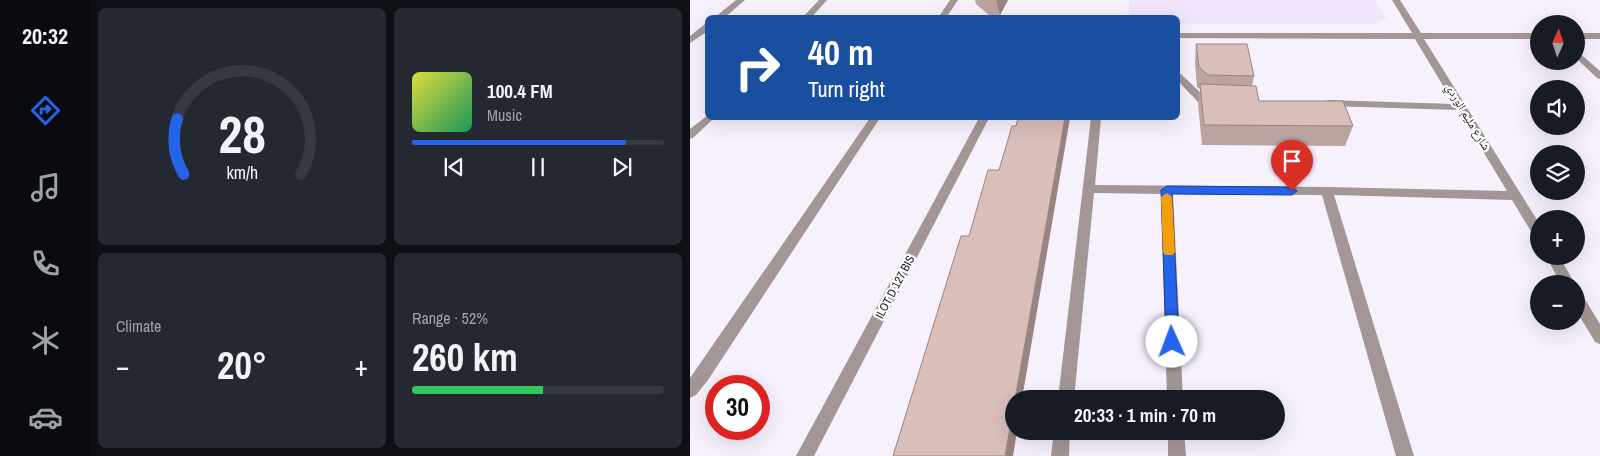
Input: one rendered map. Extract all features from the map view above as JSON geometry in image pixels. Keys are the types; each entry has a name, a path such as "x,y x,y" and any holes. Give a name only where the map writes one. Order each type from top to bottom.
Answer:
{"street":[{"path":"722,15 740,0"},
{"path":"809,15 823,0"},
{"path":"944,15 954,0"},
{"name":"شارع مليم الوردي","path":"1396,0 1530,219"},
{"path":"690,40 705,28"},
{"path":"1180,36 1530,36"},
{"path":"1585,36 1600,36"},
{"path":"1585,62 1600,76"},
{"path":"1180,78 1202,100 1222,101"},
{"path":"1322,103 1461,107"},
{"path":"690,135 706,120"},
{"path":"690,390 703,375 874,120"},
{"name":"ILOT D 127 BIS","path":"805,456 983,120"},
{"path":"1067,390 1096,120"},
{"path":"1088,189 1327,191 1516,196"},
{"path":"1167,190 1175,390"},
{"path":"1327,191 1405,456"},
{"path":"1585,312 1600,337"},
{"path":"1060,456 1061,440"},
{"path":"1176,440 1177,456"}],"shaded area":[{"path":"1130,0 1375,0 1386,18 1376,24 1180,24 1180,15 1128,15"}],"building":[{"path":"1196,44 1247,44 1254,76 1208,75 1199,67"},
{"path":"1200,84 1256,86 1259,101 1343,101 1353,126 1204,125"},
{"path":"1018,120 1065,120 1017,390 1005,390 1005,440 1008,440 1005,456 893,456 961,236 969,236 988,170 999,170 1012,126 1016,126"}],"slow traffic":[{"path":"1167,197 1169,252"}],"route":[{"path":"1172,342 1167,190 1292,191"}]}
